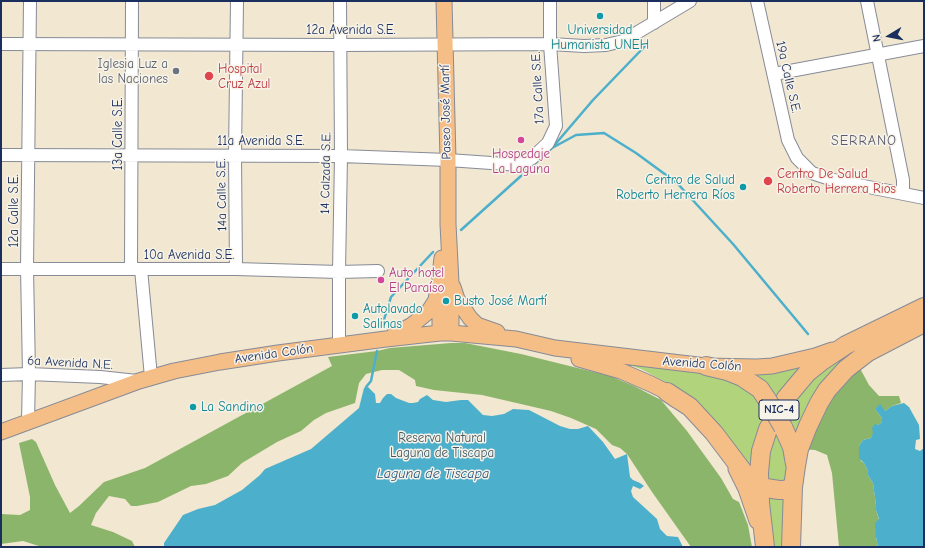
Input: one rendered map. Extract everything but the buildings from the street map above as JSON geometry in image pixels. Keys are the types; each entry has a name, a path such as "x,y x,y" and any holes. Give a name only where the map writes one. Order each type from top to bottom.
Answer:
{"highway":[{"name":"NIC-4","path":"764,547 759,486 760,459 763,442 768,429 786,398 807,373 846,345 920,318"},
{"name":"NIC-4","path":"791,547 794,487 799,449 813,416 827,390 846,369 868,352 920,318"},
{"path":"706,366 727,371 742,377 760,390 783,427 792,447 796,466"},
{"path":"667,392 690,407 714,433 748,478 759,486 784,490 794,487"}],"main road":[{"name":"Paseo José Martí","path":"444,1 448,160 445,333"},
{"path":"386,339 421,319 429,311 446,279"},
{"path":"446,279 463,309 478,325 516,339"},
{"name":"Avenida Colón","path":"1,432 145,379 220,362 386,339 445,333 516,339 555,348 706,366 743,367 772,366 815,356 846,345"},
{"name":"Avenida Colón","path":"555,348 576,358 621,371 667,392 681,403 727,456 736,470 753,506 764,547"}],"street":[{"name":"12a Calle S.E.","path":"28,422 27,268 30,1"},
{"name":"13a Calle S.E.","path":"132,1 132,156 136,268 145,379"},
{"name":"14a Calle S.E.","path":"236,268 235,155 237,1"},
{"name":"14 Calzada S.E.","path":"339,345 341,156 340,1"},
{"name":"17a Calle S.E.","path":"520,164 532,158 548,143 556,126 550,44 550,1"},
{"path":"654,1 654,23"},
{"name":"12a Avenida S.E.","path":"1,44 340,45 445,43 550,44 584,46 623,41 690,1"},
{"name":"19a Calle S.E.","path":"757,1 788,140 797,158 812,173 826,178 903,193"},
{"path":"867,1 903,180 903,193 924,198"},
{"path":"774,74 924,46"},
{"name":"11a Avenida S.E.","path":"1,155 341,156 520,164"},
{"name":"10a Avenida S.E.","path":"1,269 236,268 339,272 378,271"},
{"name":"6a Avenida N.E.","path":"1,375 28,374 145,379"}],"green space":[{"path":"465,343 521,354 610,376 661,400 687,431 721,478 733,499 739,502 748,525 752,547 691,547 627,454 620,448 612,445 596,429 551,411 482,395 434,390 416,386 415,380 399,370 382,370 366,374 359,383 355,403 326,413 314,420 301,431 277,442 242,463 228,476 206,484 191,486 158,502 137,506 131,506 125,499 109,496 96,513 91,525 113,532 132,541 135,547 42,547 23,541 1,544 1,514 20,515 30,510 30,497 19,443 32,439 36,442 55,485 70,513 104,482 145,468 332,366 328,357 390,348"},
{"path":"851,349 868,349 796,450 780,414 793,396"},
{"path":"607,357 719,373 752,388 769,416 756,481 679,392 666,382 641,369"},
{"path":"856,361 869,385 879,396 899,396 901,403 892,406 885,411 875,409 882,418 882,422 878,425 871,438 863,440 859,446 861,461 864,463 868,471 868,475 873,483 876,510 879,520 876,537 878,547 839,547 832,473 827,455 815,450 799,449"},
{"path":"804,363 776,407 748,377 758,370"},
{"path":"781,431 791,481 769,485 763,457 769,434"},
{"path":"765,492 785,494 786,547 772,547"}],"water":[{"name":"Laguna de Tiscapa","path":"368,387 375,394 376,403 380,403 387,394 391,394 396,398 409,403 418,402 427,395 433,400 446,402 468,400 483,415 492,416 504,414 513,409 529,410 560,426 570,429 578,429 588,426 603,442 615,459 627,454 630,477 644,486 640,489 633,486 631,491 633,497 657,519 660,529 667,536 678,537 683,547 164,547 164,543 183,515 198,509 215,505 242,490 265,469 311,449 359,408 364,388"},
{"path":"904,403 909,407 919,425 920,439 916,440 915,449 920,451 924,448 924,547 878,547 875,523 879,519 876,510 873,483 868,475 868,471 864,463 859,458 859,446 863,440 871,438 873,433 872,428 875,424 878,425 882,422 882,418 875,409 880,404 885,411 892,406"}],"waterway":[{"path":"461,230 552,148 593,100 648,43"},
{"path":"552,148 576,135 604,133 636,153 677,183 733,244 808,334"},
{"path":"382,326 391,297 433,252"},
{"path":"366,387 371,381 377,351"}],"place":[{"name":"Universidad Humanista UNEH","path":"600,16"},
{"name":"Iglesia Luz a las Naciones","path":"176,71"},
{"name":"Hospital Cruz Azul","path":"209,76"},
{"name":"Hospedaje La Laguna","path":"521,140"},
{"name":"Centro De Salud Roberto Herrera Rios","path":"768,181"},
{"name":"Centro de Salud Roberto Herrera Ríos","path":"743,187"},
{"name":"Auto hotel El Paraíso","path":"381,280"},
{"name":"Busto José Martí","path":"446,301"},
{"name":"Autolavado Salinas","path":"355,316"},
{"name":"La Sandino","path":"193,407"}],"district":[{"name":"SERRANO","path":"864,141"}],"park label":[{"name":"Reserva Natural Laguna de Tiscapa","path":"442,446"}]}
